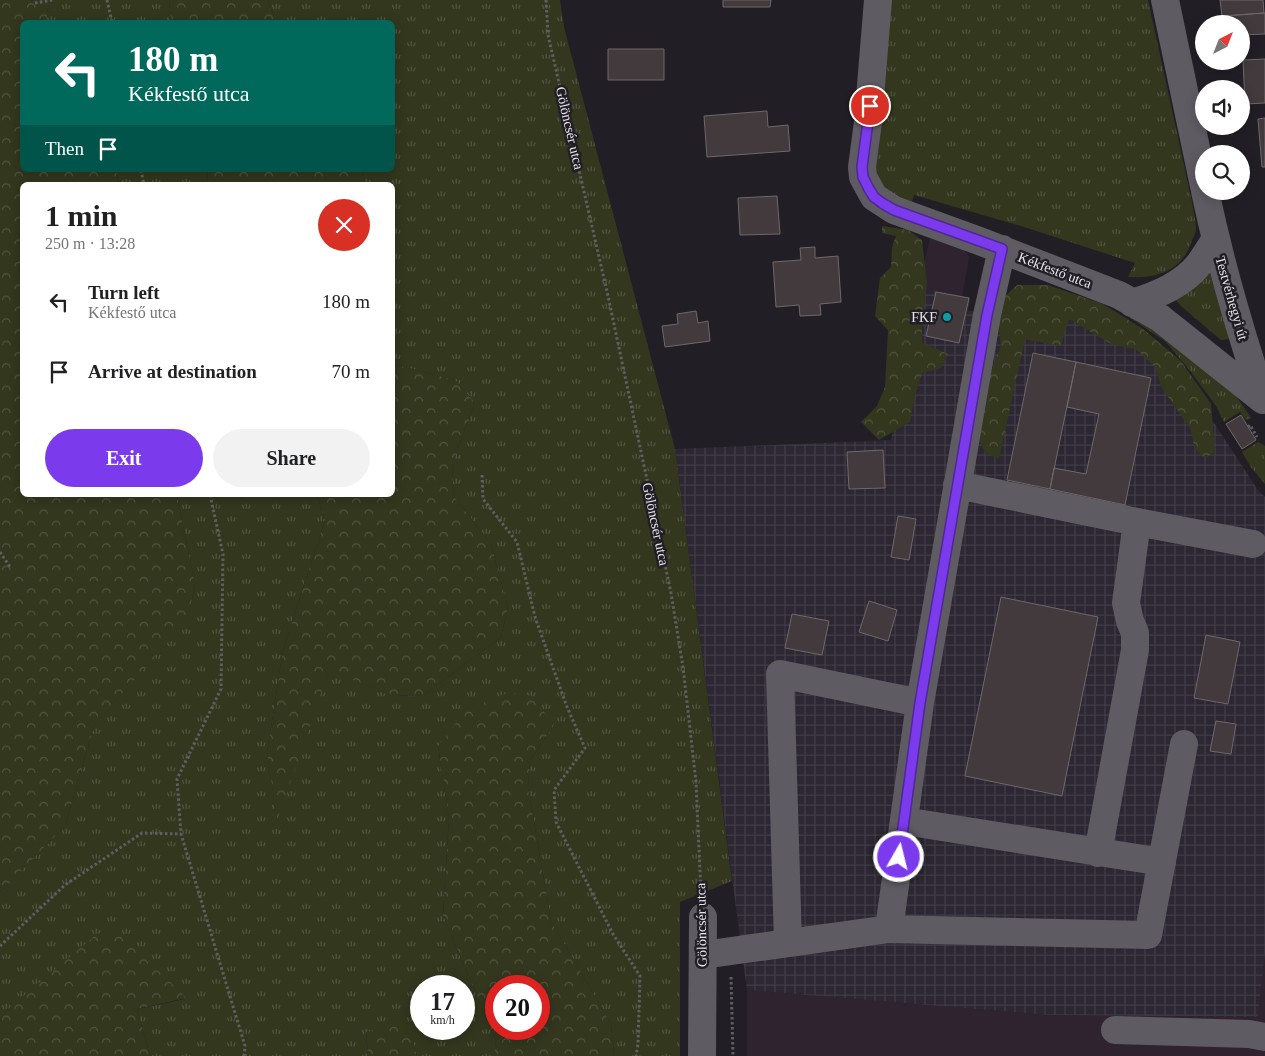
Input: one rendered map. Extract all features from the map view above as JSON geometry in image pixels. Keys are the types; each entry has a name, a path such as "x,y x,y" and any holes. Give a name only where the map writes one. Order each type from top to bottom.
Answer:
{"street":[{"name":"Kékfestő utca","path":"878,0 869,112 862,167 863,177 874,197 894,210 1002,249 1119,295 1160,318 1264,402"},
{"path":"1166,0 1196,145"},
{"name":"Testvérhegyi út","path":"1207,200 1215,240 1237,321 1264,402"},
{"path":"1132,303 1155,296 1177,283 1199,265 1215,240"},
{"path":"889,929 920,703 987,315 1002,249"},
{"path":"957,485 1253,544"},
{"path":"1098,853 1136,650 1135,633 1126,603 1137,522"},
{"path":"788,943 780,674 920,703"},
{"path":"703,955 889,929 1148,935 1184,744"},
{"path":"904,821 1162,862"},
{"name":"Gölöncsér utca","path":"702,1056 703,917"},
{"path":"1116,1030 1250,1034 1265,1037"}],"path":[{"path":"35,3 53,0"},
{"path":"107,0 112,20"},
{"name":"Gölöncsér utca","path":"546,0 548,35 608,296 671,593 683,667 696,782 703,917"},
{"path":"1248,427 1250,425 1257,437"},
{"path":"482,475 483,499 518,542 535,618 567,707 585,748 554,790 556,822 613,934 640,976 636,1056"},
{"path":"210,497 223,554 222,689 177,779 181,834 245,1046 244,1056"},
{"path":"0,552 10,567"},
{"path":"0,946 65,885 142,833 181,834"},
{"path":"730,951 733,1056"}],"shaded area":[{"path":"930,237 963,248 969,257 962,297 919,287"},
{"path":"919,287 970,298 968,310 987,315 1023,296 1171,357 1258,490 1265,497 1265,953 1258,1017 1048,1015 747,990 675,449 891,440"},
{"path":"1265,953 1265,1056 747,1056 747,990 1048,1015 1258,1017"}],"green space":[{"path":"0,0 52,0 47,12 47,20 20,20 20,172 116,172 118,182 20,182 20,497 177,497 195,585 188,619 94,726 65,826 0,892"},
{"path":"52,0 169,0 171,20 47,20 47,12"},
{"path":"169,0 268,0 275,20 171,20"},
{"path":"268,0 560,0 564,27 675,449 732,881 680,902 680,1056 614,1056 611,1024 551,921 528,787 530,760 554,725 438,747 449,817 443,915 468,975 410,975 410,1040 475,1040 475,991 485,1015 485,1040 496,1041 494,1056 417,1056 413,1043 366,1032 368,1056 150,1056 137,1009 185,999 8,1009 0,1021 0,892 65,826 94,726 188,618 195,585 177,497 318,497 325,520 283,650 267,752 277,819 329,669 391,696 424,695 501,637 508,607 491,544 453,495 452,463 475,403 455,380 395,365 395,182 364,182 362,172 395,172 395,20 275,20"},
{"path":"884,0 1148,0 1196,222 1195,233 1182,259 1176,265 1159,274 1128,277 1135,263 1021,226 914,195 911,204 882,190 872,178"},
{"path":"116,172 207,172 208,182 118,182"},
{"path":"207,172 362,172 364,182 208,182"},
{"path":"882,226 908,230 922,240 927,283 922,343 948,354 941,368 922,373 910,422 879,440 861,422 877,406 885,387 888,330 875,316 880,278 891,267 892,247 896,236 882,233"},
{"path":"1212,267 1232,333 1228,339 1221,340 1175,299"},
{"path":"1017,285 1048,285 1103,304 1143,329 1181,361 1211,404 1215,452 1205,458 1195,449 1190,428 1161,387 1155,367 1137,350 1111,344 1069,319 1061,346 1025,339 999,459 985,453 979,440 989,377 1001,346 997,306"},
{"path":"1124,309 1218,375 1251,418 1246,420 1240,412 1224,422 1216,406 1166,342 1123,313"},
{"path":"395,365 455,380 475,403 452,463 453,495 491,544 508,607 501,637 424,695 391,696 329,670 277,821 267,752 283,650 325,520 318,497 395,497"},
{"path":"1258,442 1265,446 1265,484 1250,466 1242,452"},
{"path":"509,692 532,696 554,725 530,760 528,787 551,921 611,1024 614,1056 494,1056 496,1040 550,1040 550,975 485,975 485,1015 475,991 475,975 468,975 443,915 449,817 438,746 466,710"},
{"path":"121,932 186,998 137,1009 150,1056 0,1056 0,1021 8,1009 97,934"},
{"path":"402,1023 413,1043 417,1056 368,1056 366,1032"}],"building":[{"path":"723,0 771,0 770,7 723,7"},
{"path":"1220,0 1263,0 1264,13 1222,15"},
{"path":"1265,13 1265,34 1250,35 1250,15 1238,15"},
{"path":"608,49 664,49 664,80 608,80"},
{"path":"1265,59 1265,103 1250,104 1250,80 1244,80 1243,70 1250,70 1250,60"},
{"path":"767,111 768,127 788,125 790,151 707,157 704,116"},
{"path":"1265,118 1265,167 1262,167 1258,119"},
{"path":"777,196 780,234 740,235 738,198"},
{"path":"815,247 815,258 838,256 841,302 820,304 821,315 800,316 799,305 776,307 773,262 801,260 800,248"},
{"name":"FKF","path":"936,292 969,298 959,343 926,336"},
{"path":"696,311 698,323 708,321 710,341 665,347 662,326 678,324 677,314"},
{"path":"1033,353 1076,362 1050,489 1007,480"},
{"path":"1076,362 1151,378 1125,505 1050,489 1054,468 1086,474 1099,414 1067,407"},
{"path":"1241,415 1256,440 1242,449 1226,424"},
{"path":"883,450 885,488 849,489 847,452"},
{"path":"898,516 916,519 909,560 891,557"},
{"path":"1001,597 1098,617 1062,796 965,776"},
{"path":"869,601 897,610 888,641 859,632"},
{"path":"792,614 829,621 822,655 785,648"},
{"path":"1206,635 1240,642 1228,704 1194,698"},
{"path":"1216,721 1236,724 1231,754 1210,751"}],"place":[{"name":"FKF","path":"947,317"}],"route":[{"path":"870,106 862,167 863,177 874,197 894,210 1002,249 987,315 920,703 899,857"}]}
